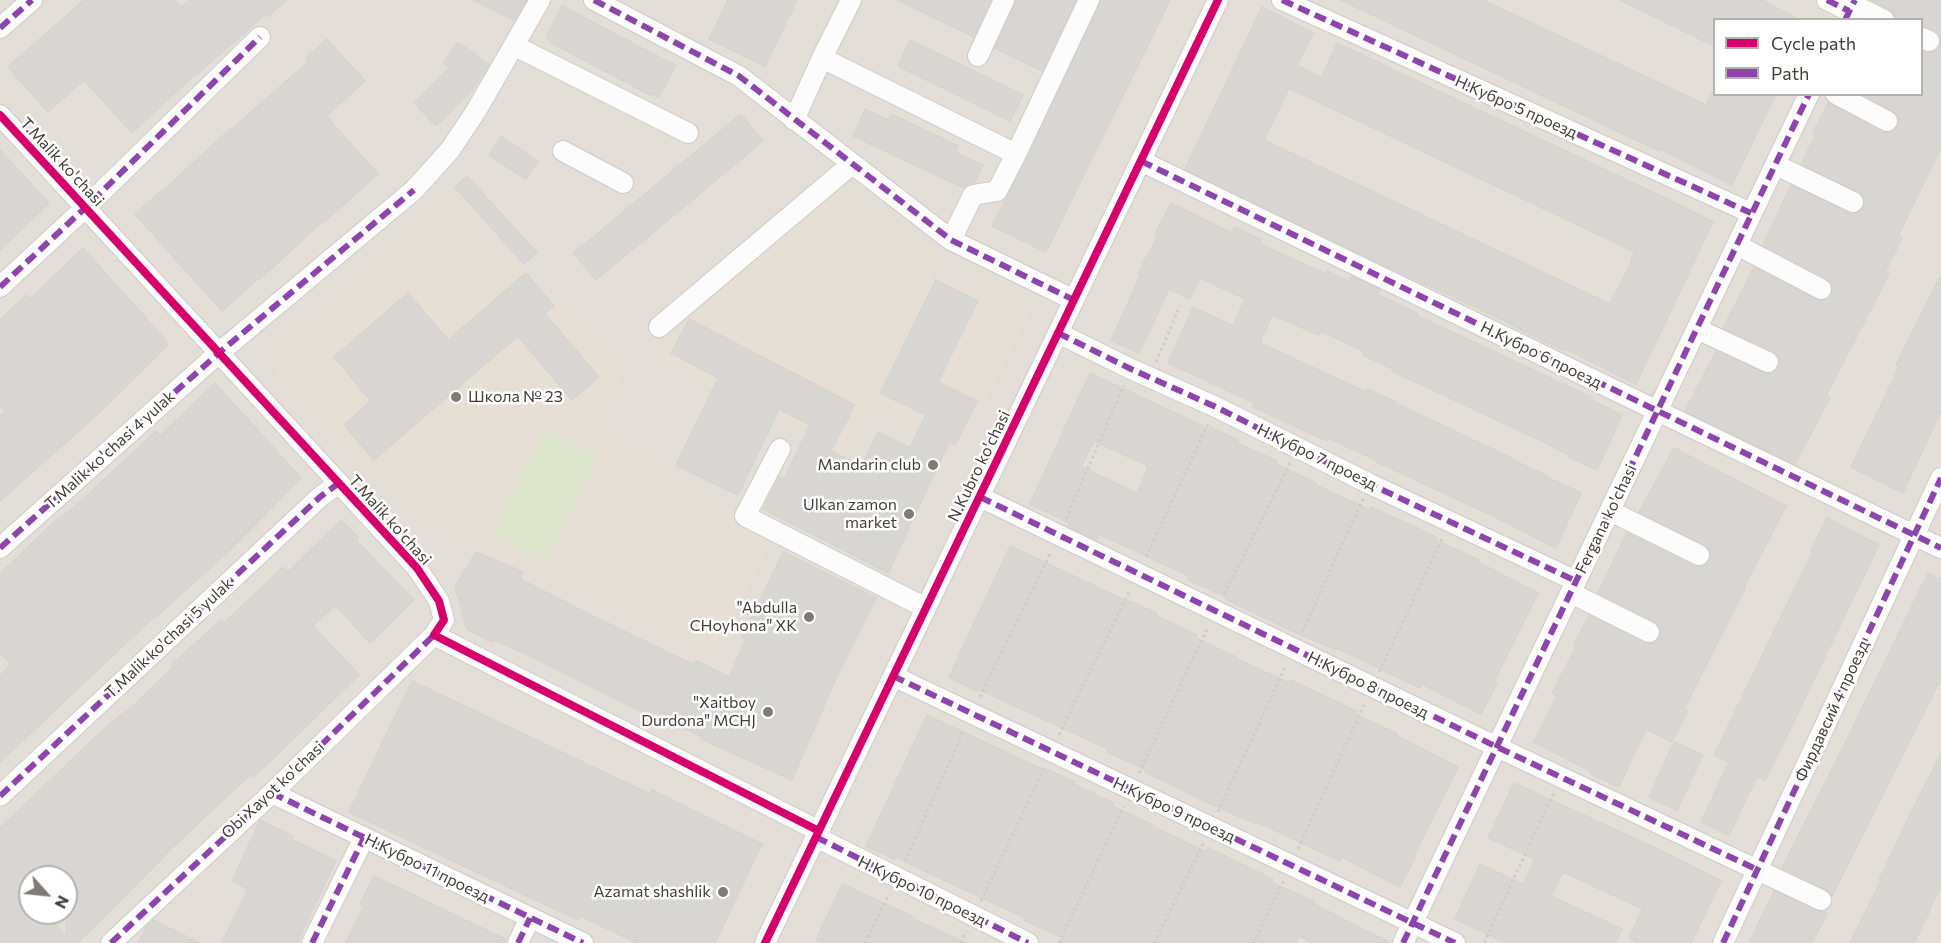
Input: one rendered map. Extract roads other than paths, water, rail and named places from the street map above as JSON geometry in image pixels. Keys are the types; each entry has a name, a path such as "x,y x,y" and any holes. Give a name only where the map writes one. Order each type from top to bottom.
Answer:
{"street":[{"path":"0,28 32,0"},
{"path":"220,352 414,190 450,150 515,46 540,0"},
{"path":"594,0 739,76 951,240 1074,300"},
{"path":"794,120 851,0"},
{"path":"978,56 1004,0"},
{"path":"951,240 973,195 997,191 1089,0"},
{"name":"N.Kubro ko'chasi","path":"765,943 1218,0"},
{"name":"Н.Кубро 5 проезд","path":"1282,0 1751,213"},
{"path":"1827,0 1878,18"},
{"name":"T.Malik ko'chasi","path":"85,208 260,37"},
{"path":"515,46 688,133"},
{"path":"822,58 1016,154"},
{"name":"Fergana ko'chasi","path":"1403,943 1808,96"},
{"path":"1840,96 1887,121"},
{"name":"T.Malik ko'chasi","path":"0,115 417,568 439,601 444,620 434,635"},
{"path":"563,151 623,183"},
{"name":"Н.Кубро 6 проезд","path":"1142,161 1941,548"},
{"path":"659,327 852,164"},
{"path":"1776,165 1853,202"},
{"path":"0,287 85,208"},
{"path":"1737,245 1821,289"},
{"path":"1697,329 1768,362"},
{"name":"Н.Кубро 7 проезд","path":"1058,333 1450,520 1573,587 1649,632"},
{"name":"T.Malik ko'chasi 4 yulak","path":"0,548 220,352"},
{"path":"780,449 745,516 926,608"},
{"name":"Фирдавсий 4 проезд","path":"1723,943 1941,478"},
{"name":"T.Malik ko'chasi 5 yulak","path":"0,796 320,497 339,483"},
{"name":"Н.Кубро 8 проезд","path":"980,497 1497,747 1821,900"},
{"path":"1610,511 1699,555"},
{"path":"434,635 817,834"},
{"name":"Obi Xayot ko'chasi","path":"111,943 272,793 434,635"},
{"name":"Н.Кубро 9 проезд","path":"893,676 1455,943"},
{"name":"Н.Кубро 11 проезд","path":"272,793 583,943"},
{"name":"Н.Кубро 10 проезд","path":"817,834 897,879 1028,943"},
{"path":"312,943 364,838"},
{"path":"518,943 530,918"}],"place":[{"name":"Школа № 23","path":"456,397"},
{"name":"Mandarin club","path":"933,465"},
{"name":"Ulkan zamon market","path":"909,514"},
{"name":"\"Abdulla CHoyhona\" XK","path":"809,617"},
{"name":"\"Xaitboy Durdona\" MCHJ","path":"768,712"},
{"name":"Azamat shashlik","path":"723,892"}]}
